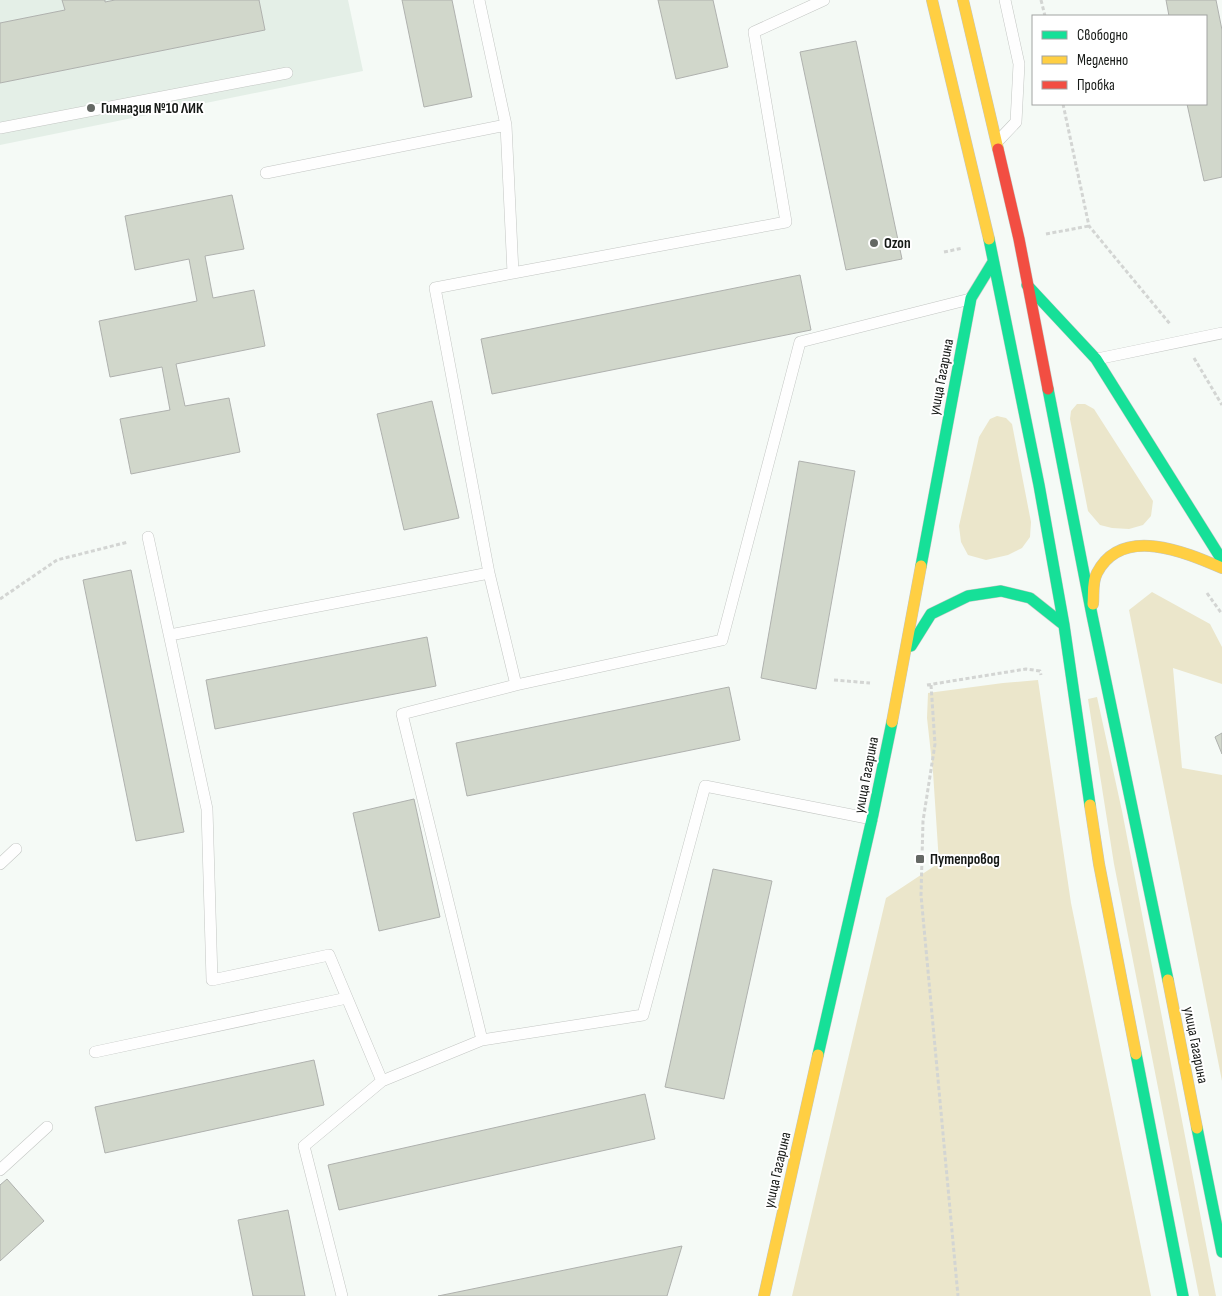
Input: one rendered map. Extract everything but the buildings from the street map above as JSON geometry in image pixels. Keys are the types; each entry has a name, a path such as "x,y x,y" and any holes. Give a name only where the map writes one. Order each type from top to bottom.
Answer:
{"main road":[{"path":"932,0 984,215 1037,476 1064,625 1099,864 1184,1296"},
{"name":"улица Гагарина","path":"963,0 1019,239 1092,616 1147,875 1222,1252"},
{"name":"улица Гагарина","path":"764,1296 872,819 971,298 993,262"},
{"path":"1027,285 1096,359 1222,560"},
{"path":"1092,616 1097,574 1114,553 1135,545 1159,546 1196,556 1222,568"},
{"path":"904,658 932,614 968,596 1001,591 1030,598 1064,625"}],"lane":[{"path":"480,0 506,125 513,273"},
{"path":"516,686 488,573 436,288 786,222 754,32 824,0"},
{"path":"996,142 1016,122 1019,64 1006,0"},
{"path":"0,128 287,73"},
{"path":"266,173 506,125"},
{"path":"482,1040 402,714 516,686 722,640 800,342 971,298"},
{"path":"1096,359 1222,333"},
{"path":"148,537 207,809 212,980 329,955 382,1081"},
{"path":"170,635 488,573"},
{"path":"342,1296 304,1146 382,1081 482,1040 643,1015 705,786 872,819"},
{"path":"0,864 16,849"},
{"path":"95,1052 347,998"},
{"path":"0,1170 47,1127"}],"path":[{"path":"1041,0 1045,15"},
{"path":"1063,105 1089,226 1184,341 1222,404"},
{"path":"0,599 57,560 148,537"},
{"path":"1203,588 1220,608 1222,614"},
{"path":"931,685 935,744 923,821 921,895 958,1296"}],"shaded area":[{"name":"Гимназия №10 ЛИК","path":"0,0 348,0 363,71 0,145"},
{"path":"1077,404 1085,404 1094,409 1153,501 1151,516 1143,525 1129,529 1100,525 1088,511 1070,419 1071,411"},
{"path":"997,416 1006,418 1012,424 1031,522 1030,537 1022,548 1008,555 986,560 968,555 961,542 959,526 979,437 990,419"},
{"path":"1152,592 1210,624 1222,647 1222,684 1173,668 1182,768 1222,775 1222,1081 1129,610"},
{"path":"1038,680 1071,903 1151,1296 792,1296 886,898 939,863 933,772 927,718 928,693"},
{"path":"1097,697 1122,811 1216,1296 1199,1296 1114,864 1088,699"}],"traffic: fast":[{"path":"989,239 1039,485 1064,625 1090,805"},
{"path":"921,566 971,298 993,262"},
{"path":"1027,285 1096,359 1222,560"},
{"path":"1048,389 1092,615 1168,980"},
{"path":"911,646 931,614 968,596 1001,591 1030,598 1064,625"},
{"path":"818,1055 872,819 892,722"},
{"path":"1136,1054 1183,1296"},
{"path":"1197,1128 1222,1252"}],"traffic: slow":[{"path":"932,0 989,239"},
{"path":"963,0 998,149"},
{"path":"1093,604 1094,584 1097,573 1108,558 1122,550 1138,546 1155,546 1190,555 1222,568"},
{"path":"892,722 921,566"},
{"path":"1090,805 1099,864 1136,1054"},
{"path":"1168,980 1197,1128"},
{"path":"764,1296 818,1055"}],"traffic: jam":[{"path":"998,149 1019,239 1048,389"}],"place":[{"name":"Гимназия №10 ЛИК","path":"91,108"},
{"name":"Ozon","path":"874,243"},
{"name":"Путепровод","path":"920,859"}]}
